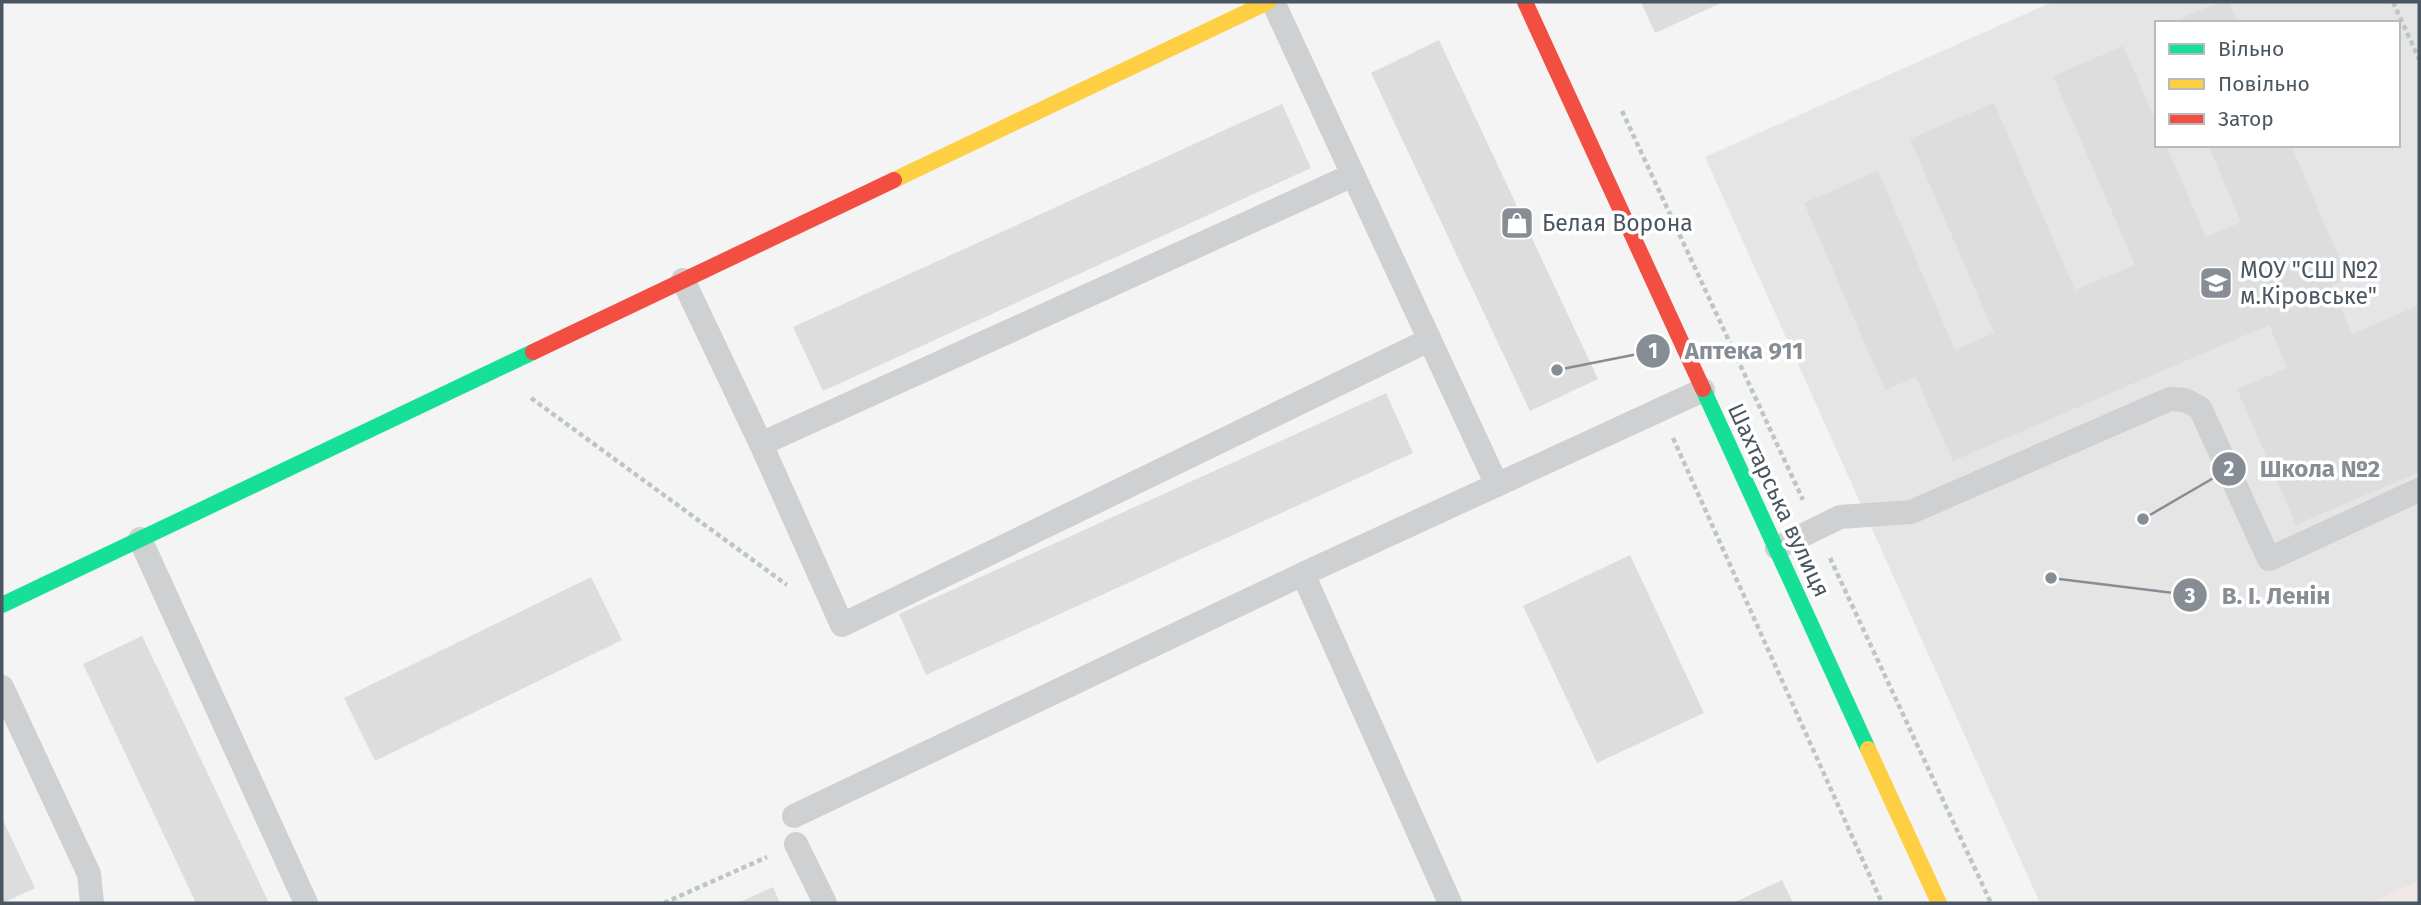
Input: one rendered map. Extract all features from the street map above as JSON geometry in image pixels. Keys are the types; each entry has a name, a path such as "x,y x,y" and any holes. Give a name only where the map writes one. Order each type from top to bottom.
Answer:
{"street":[{"path":"2,605 1270,2"},
{"name":"Шахтарська вулиця","path":"1525,2 1939,903"}],"lane":[{"path":"1270,2 1497,485"},
{"path":"761,444 1353,175"},
{"path":"683,280 761,444 842,625 1429,340"},
{"path":"794,816 1303,574 1703,390"},
{"path":"1777,548 1840,517 1911,512 2170,399 2185,400 2200,408 2269,559 2419,490"},
{"path":"140,539 306,903"},
{"path":"1303,574 1450,903"},
{"path":"2,687 89,874 92,903"},
{"path":"796,844 825,903"}],"path":[{"path":"2393,2 2419,59"},
{"path":"1618,102 1991,903"},
{"path":"493,371 797,592"},
{"path":"1660,410 1882,903"},
{"path":"664,903 796,844"}],"shaded area":[{"path":"2052,2 2419,2 2419,881 2370,903 2040,903 1705,157"},
{"path":"2419,881 2419,903 2370,903"}],"building":[{"path":"1641,2 1723,2 1655,33"},
{"path":"2219,2 2229,2 2237,21 2175,21"},
{"path":"1439,40 1598,379 1530,411 1371,73"},
{"name":"МОУ \"СШ №2 м.Кіровське\"","path":"2123,46 2155,118 2155,147 2167,147 2206,237 2241,222 2209,147 2292,147 2348,279 2331,286 2352,334 2419,305 2419,472 2296,525 2237,389 2287,368 2269,325 1953,461 1916,377 1885,390 1804,203 1878,171 1955,350 1994,333 1910,139 1994,103 2075,290 2135,265 2053,76"},
{"path":"1282,104 1311,168 823,391 793,327"},
{"path":"1386,393 1413,453 926,675 899,614"},
{"path":"1630,555 1704,713 1597,763 1523,606"},
{"path":"591,577 622,640 375,761 344,698"},
{"path":"142,636 269,903 196,903 83,664"},
{"path":"2,818 35,888 3,903 2,903"},
{"path":"1782,880 1793,903 1733,903"},
{"path":"773,887 780,903 738,903"}],"traffic: fast":[{"path":"2,605 533,352"},
{"path":"1703,389 1868,749"}],"traffic: slow":[{"path":"894,180 1268,2"},
{"path":"1868,749 1939,903"}],"traffic: jam":[{"path":"1525,2 1703,389"},
{"path":"533,352 894,180"}],"place":[{"name":"Белая Ворона","path":"1517,223"},
{"name":"МОУ \"СШ №2 м.Кіровське\"","path":"2216,283"},
{"name":"Аптека 911","path":"1557,370"},
{"name":"Школа №2","path":"2143,519"},
{"name":"В. І. Ленін","path":"2051,578"}]}
